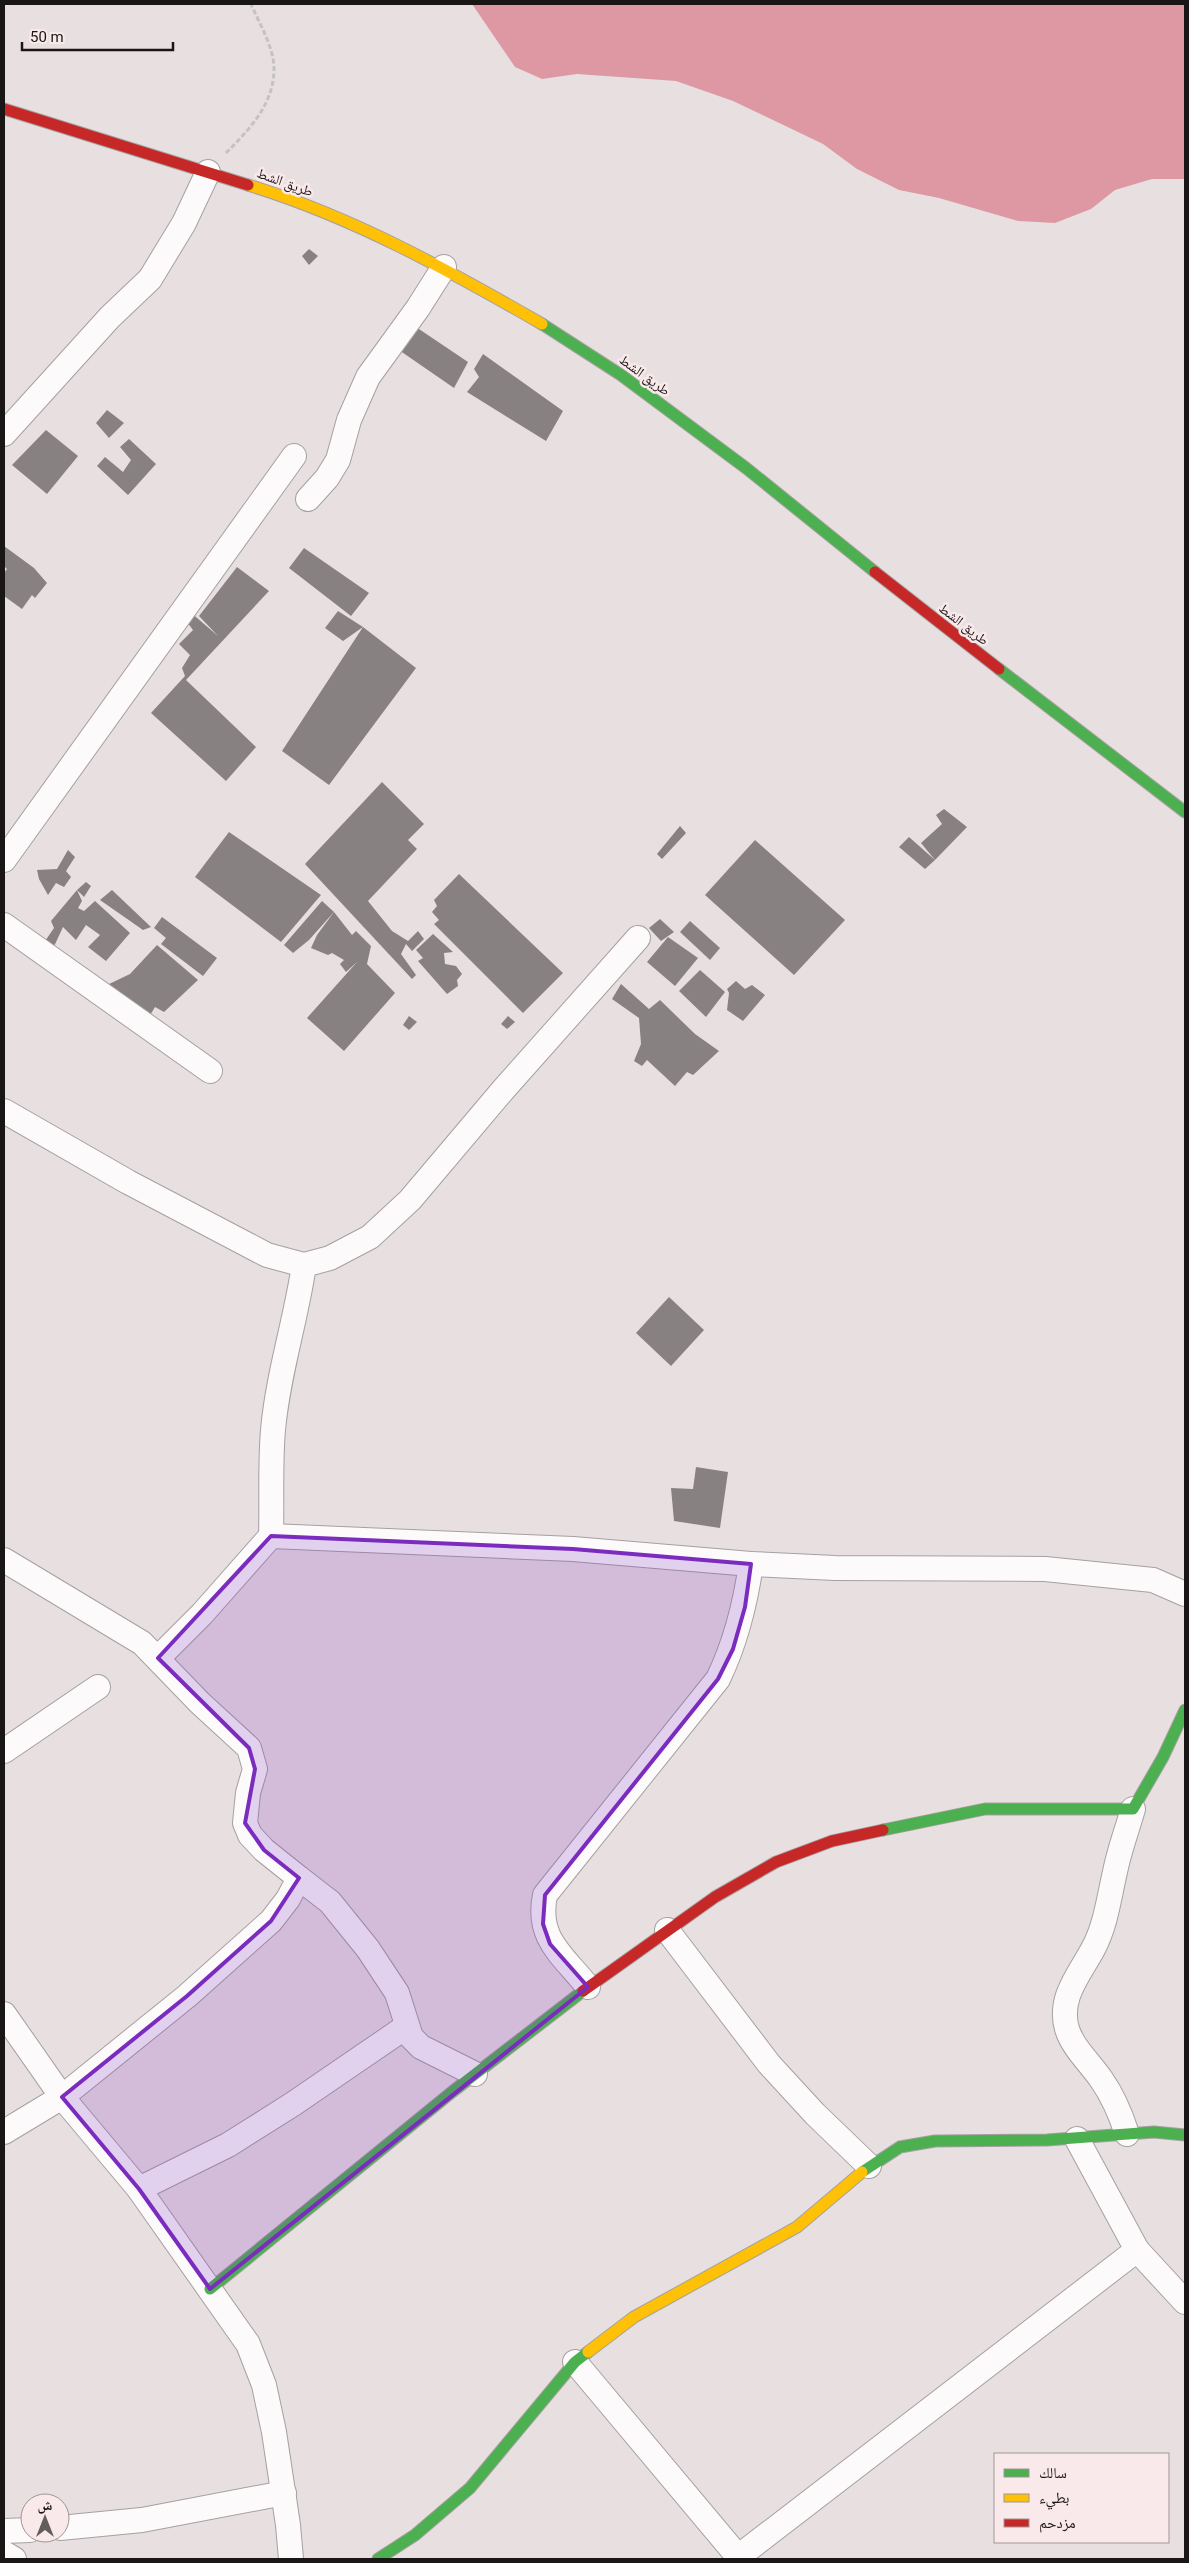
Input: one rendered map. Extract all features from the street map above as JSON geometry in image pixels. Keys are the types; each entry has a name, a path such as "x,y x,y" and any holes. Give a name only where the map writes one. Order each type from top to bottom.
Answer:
{"street":[{"name":"طريق الشط","path":"4,109 279,194 352,224 444,267 551,329 621,375 746,468 934,620 1185,812"},
{"path":"4,434 110,317 150,280 184,223 208,172"},
{"path":"308,499 338,460 349,420 368,377 418,308 444,267"},
{"path":"4,860 294,456"},
{"path":"4,926 210,1071"},
{"path":"4,1111 128,1182 267,1255 304,1265 330,1258 352,1249 370,1237 410,1200 503,1090 638,938"},
{"path":"158,1658 202,1614 271,1536 273,1430 279,1384 292,1332 304,1265"},
{"path":"271,1536 573,1549 751,1564 835,1568 1045,1569 1153,1580 1185,1594"},
{"path":"4,1560 124,1632 158,1658 200,1703 249,1748 255,1769 248,1793 245,1822 250,1835 264,1850 330,1902 368,1949 397,1993 405,2016 406,2026 411,2036 421,2047 476,2074"},
{"path":"588,1987 550,1944 543,1924 542,1911 545,1895 718,1679 733,1649 745,1607 751,1564"},
{"path":"4,1751 98,1687"},
{"path":"1127,2134 1119,2111 1102,2079 1084,2057 1068,2031 1063,2012 1066,1997 1094,1947 1103,1924 1115,1869 1133,1810 1163,1757 1185,1710"},
{"path":"210,2289 476,2074 588,1987 715,1897 776,1862 832,1841 985,1809 1133,1810"},
{"path":"4,2132 62,2097 188,1996 272,1921 288,1900 299,1878"},
{"path":"667,1930 769,2064 814,2114 869,2166"},
{"path":"4,2014 62,2097 139,2189 179,2249 210,2289 248,2344 264,2385 284,2493 291,2559"},
{"path":"139,2189 228,2145 293,2104 406,2026"},
{"path":"378,2559 415,2534 470,2488 512,2440 575,2362 634,2318 797,2227 869,2166 900,2147 935,2141 1077,2138 1154,2132 1185,2135"},
{"path":"1077,2138 1137,2250 1185,2299"},
{"path":"575,2362 739,2558 1137,2250"},
{"path":"70,2527 142,2520 284,2493"},
{"path":"4,2531 20,2530"},
{"path":"4,2553 14,2559"}],"path":[{"path":"208,172 255,124 269,96 274,68 267,40 251,4"}],"highlighted area":[{"path":"271,1536 573,1549 751,1564 745,1607 733,1649 718,1679 545,1895 543,1924 550,1944 588,1987 210,2289 139,2189 62,2097 187,1996 271,1921 299,1878 264,1850 245,1823 255,1769 249,1748 158,1658"}],"shaded area":[{"path":"472,4 1185,4 1185,179 1152,179 1115,190 1091,209 1055,223 1018,221 939,198 899,190 857,169 823,144 733,101 676,81 577,74 542,79 515,67"}],"building":[{"path":"309,249 318,256 309,265 302,256"},
{"path":"413,325 468,362 454,388 396,348"},
{"path":"483,354 563,411 546,441 467,392 479,377 474,369"},
{"path":"107,410 124,423 109,438 96,423"},
{"path":"46,430 78,456 47,494 12,465"},
{"path":"129,439 156,464 128,495 97,466 105,457 123,472 131,460 120,447"},
{"path":"4,546 34,568 47,583 35,598 32,595 22,609 4,596 4,573 7,569 4,566"},
{"path":"304,548 369,593 351,616 289,568"},
{"path":"237,567 269,591 186,680 256,747 226,781 151,713 185,676 182,668 190,655 179,644 193,630 181,614 189,611 218,636 199,616"},
{"path":"338,611 363,627 343,641 325,628"},
{"path":"363,627 416,668 329,785 282,751"},
{"path":"382,782 424,824 408,840 417,849 368,901 392,931 408,941 418,931 424,939 412,951 406,944 401,954 416,975 412,979 305,864"},
{"path":"944,809 967,827 935,860 921,843 942,824 936,815"},
{"path":"680,826 686,833 662,859 657,854"},
{"path":"229,832 321,895 281,942 195,877"},
{"path":"909,837 935,860 925,869 899,847"},
{"path":"755,840 845,920 794,975 705,895"},
{"path":"68,850 75,857 66,871 71,877 64,887 56,883 48,895 39,879 37,870 57,869"},
{"path":"459,874 563,973 523,1013 434,924 439,920 432,912 437,906 434,900"},
{"path":"86,882 91,886 84,897 77,890"},
{"path":"77,890 82,901 78,908 84,911 95,901 130,933 106,961 88,947 100,935 86,925 76,940 63,927 50,955 41,947 54,928 51,921"},
{"path":"112,890 151,927 143,930 100,900"},
{"path":"322,901 334,912 309,940 293,953 284,945"},
{"path":"334,912 352,935 356,931 371,946 367,964 395,993 344,1051 307,1018 357,962 346,972 340,964 344,960 332,953 328,955 311,948 317,935"},
{"path":"162,917 217,958 203,976 161,944 166,938 154,928"},
{"path":"660,919 674,932 661,941 649,928"},
{"path":"690,921 720,948 710,960 680,932"},
{"path":"433,934 453,952 444,953 445,964 456,966 462,974 457,980 458,986 447,994 418,961 423,958 416,950"},
{"path":"668,937 698,958 675,986 647,962"},
{"path":"157,945 198,980 164,1012 155,1007 149,1017 107,985 130,974"},
{"path":"700,970 725,992 706,1017 679,991"},
{"path":"736,981 745,989 752,985 765,995 743,1021 727,1010 729,993 727,989"},
{"path":"621,984 649,1009 660,1000 695,1034 719,1051 693,1075 687,1072 675,1086 647,1060 642,1066 634,1061 641,1044 639,1018 612,999"},
{"path":"409,1016 417,1022 409,1030 403,1025"},
{"path":"508,1016 515,1022 507,1029 501,1024"},
{"path":"669,1297 704,1330 671,1366 636,1333"},
{"path":"696,1467 728,1472 720,1528 674,1521 671,1488 693,1489"}],"traffic: fast":[{"path":"542,324 621,375 746,468 875,572"},
{"path":"999,669 1185,812"},
{"path":"883,1830 985,1809 1133,1809 1163,1757 1185,1710"},
{"path":"210,2289 452,2092 583,1991"},
{"path":"862,2172 900,2147 935,2141 1047,2140 1154,2132 1185,2135"},
{"path":"378,2559 415,2535 470,2488 575,2362 588,2352"}],"traffic: slow":[{"path":"248,185 325,213 399,246 542,324"},
{"path":"588,2352 634,2317 797,2227 862,2172"}],"traffic: jam":[{"path":"4,109 248,185"},
{"path":"875,572 999,669"},
{"path":"583,1991 715,1897 776,1862 832,1841 883,1830"}]}
